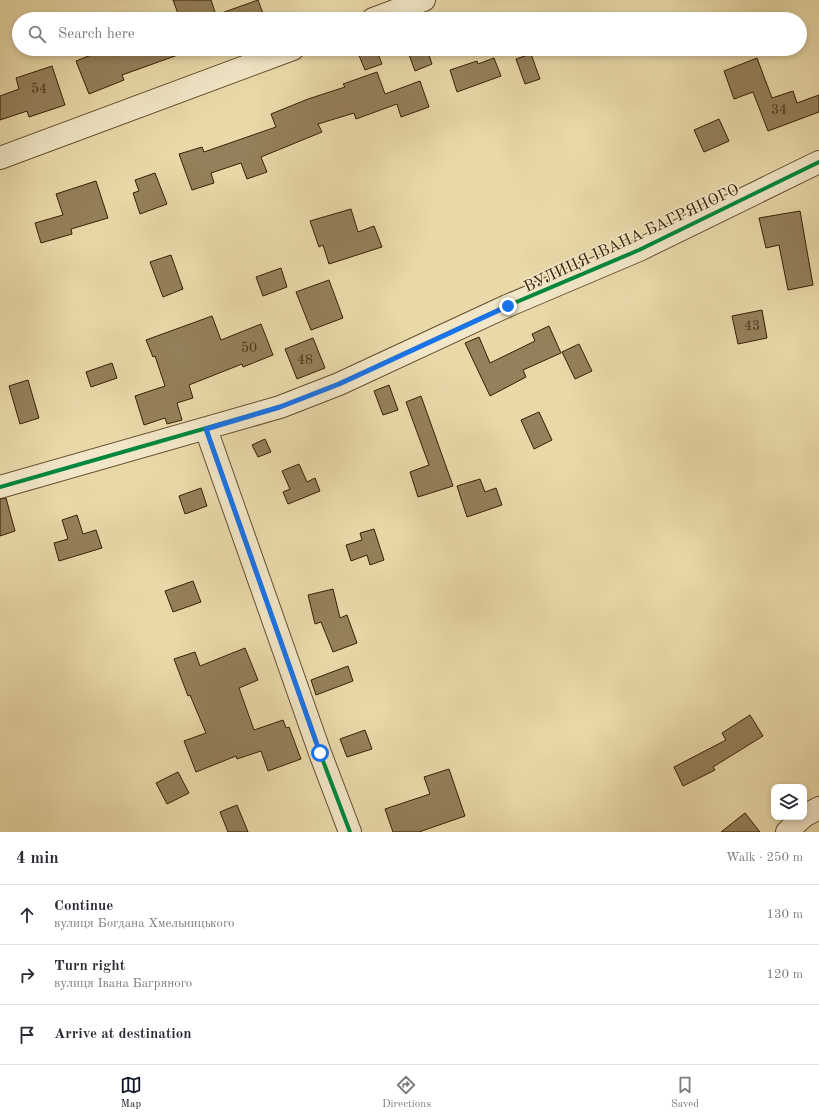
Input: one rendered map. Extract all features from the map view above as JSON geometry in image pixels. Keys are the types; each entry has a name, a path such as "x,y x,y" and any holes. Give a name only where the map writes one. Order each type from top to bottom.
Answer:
{"street":[{"path":"392,12 424,0"},
{"path":"0,158 274,56"},
{"name":"ВУЛИЦЯ ІВАНА БАГРЯНОГО","path":"0,487 280,407 339,384 508,306 639,250 819,162"},
{"path":"206,429 320,753 350,832"},
{"path":"807,815 819,808"},
{"path":"787,832 800,820"}],"building":[{"path":"173,0 211,0 215,12 177,12"},
{"path":"258,0 262,12 224,12"},
{"path":"88,56 175,56 122,75 124,80 89,94 76,61"},
{"path":"359,56 379,56 382,64 365,70"},
{"path":"410,56 429,56 432,64 415,71"},
{"path":"525,56 532,56 540,79 525,84 516,59"},
{"path":"494,58 501,76 457,92 450,70 477,61 478,64"},
{"path":"757,58 772,98 793,91 797,103 819,95 819,112 768,131 753,92 734,99 724,71"},
{"path":"52,66 65,105 29,117 27,111 0,120 0,96 19,89 16,78"},
{"path":"377,72 385,94 420,81 429,107 401,117 397,104 356,119 354,113 318,124 322,132 261,157 267,172 247,179 241,163 211,173 214,183 192,190 179,154 202,147 204,152 276,127 271,114 308,99 345,87 343,84"},
{"path":"719,119 729,141 704,152 694,130"},
{"path":"155,173 167,204 140,214 133,193 139,191 135,180"},
{"path":"96,181 108,218 71,229 72,234 41,243 35,223 63,215 56,194"},
{"path":"351,209 358,232 374,226 382,247 329,264 323,245 319,247 310,221"},
{"path":"800,211 813,285 788,290 779,245 766,248 759,218"},
{"path":"171,255 183,289 163,297 150,262"},
{"path":"281,268 287,287 263,296 256,277"},
{"path":"329,280 343,318 311,330 296,292"},
{"path":"762,310 767,338 738,344 732,316"},
{"path":"212,316 221,340 261,324 273,355 243,367 242,364 189,385 193,398 177,403 182,420 167,424 165,418 144,425 135,396 165,386 155,356 153,357 146,340"},
{"path":"549,326 561,353 523,370 526,377 490,396 465,343 479,337 490,363 535,341 532,334"},
{"path":"313,338 325,368 297,379 285,349"},
{"path":"579,344 592,371 575,379 562,352"},
{"path":"112,363 117,378 91,387 86,372"},
{"path":"28,380 39,418 20,424 9,386"},
{"path":"389,385 398,410 383,415 374,391"},
{"path":"421,396 453,486 418,497 410,472 429,465 406,402"},
{"path":"539,412 552,440 534,449 521,420"},
{"path":"265,439 271,452 258,457 252,445"},
{"path":"299,464 307,482 315,478 320,491 288,504 283,492 290,489 282,471"},
{"path":"480,479 485,492 496,488 502,505 467,517 457,486"},
{"path":"201,488 207,506 185,514 179,496"},
{"path":"6,498 15,531 0,536 0,499"},
{"path":"77,515 83,534 96,530 102,548 59,561 54,543 68,539 62,520"},
{"path":"374,529 384,560 370,565 367,555 351,561 346,545 362,540 360,533"},
{"path":"193,581 201,602 173,612 165,591"},
{"path":"333,589 340,618 347,615 357,643 333,652 321,622 315,624 308,595"},
{"path":"245,648 258,680 239,688 254,730 283,720 286,728 289,727 301,759 268,771 261,751 237,759 236,756 196,772 184,741 206,733 190,695 188,696 174,659 195,652 200,666"},
{"path":"348,666 353,681 316,695 311,680"},
{"path":"750,715 763,736 713,767 715,770 683,786 674,767 726,740 722,733"},
{"path":"365,730 372,749 347,757 340,739"},
{"path":"449,769 465,816 419,832 393,832 385,809 430,794 424,777"},
{"path":"178,772 189,793 167,804 156,783"},
{"path":"237,805 248,832 228,832 220,812"},
{"path":"745,813 760,832 721,832"}],"cycle path":[{"path":"0,487 280,407 339,384 507,306 639,250 819,162"},
{"path":"206,429 320,753 350,832"}],"route":[{"path":"320,753 206,429 280,407 339,384 508,306"}]}
